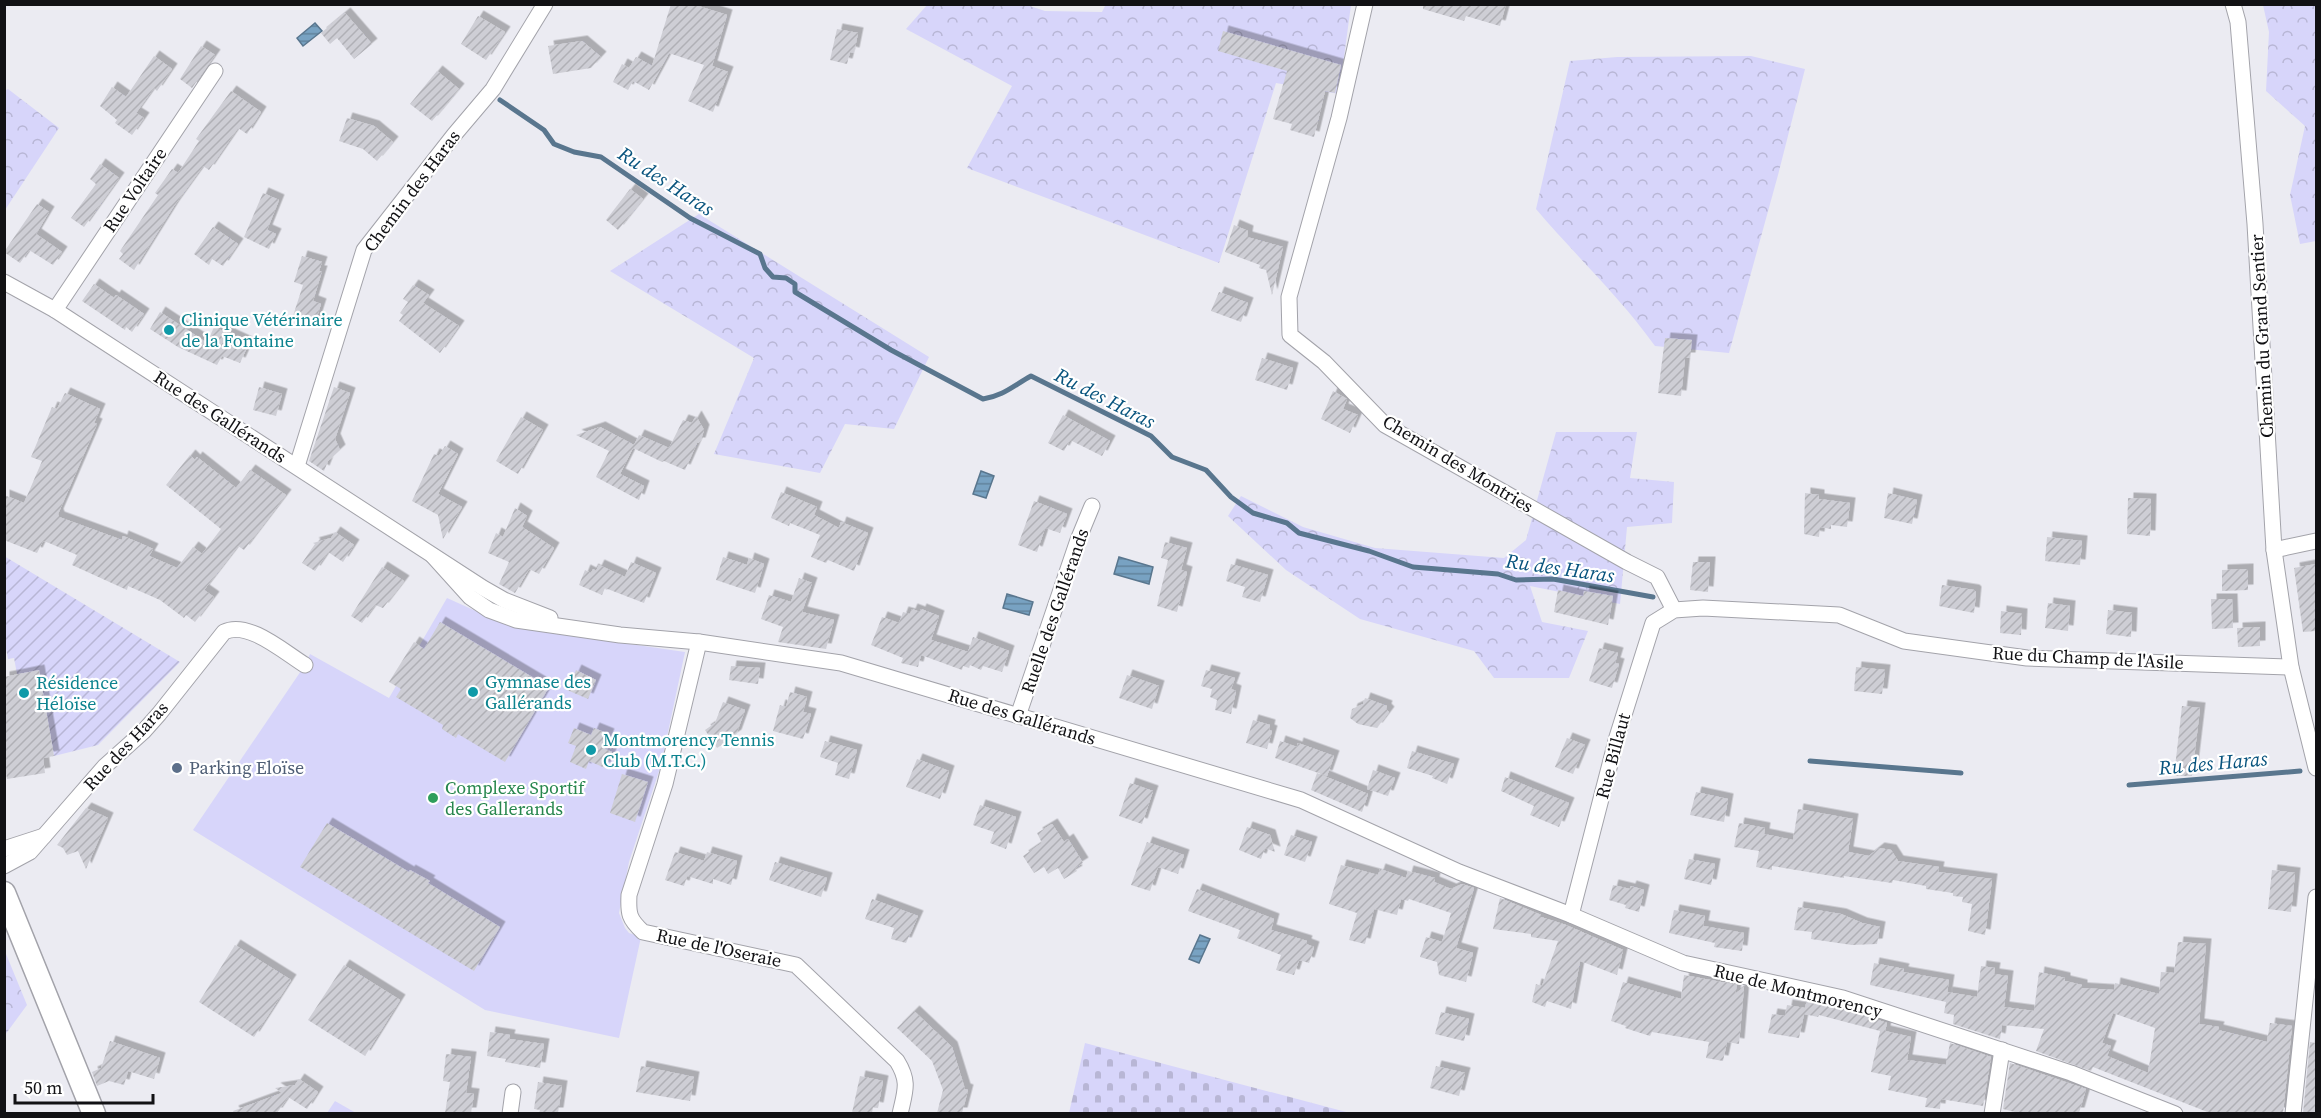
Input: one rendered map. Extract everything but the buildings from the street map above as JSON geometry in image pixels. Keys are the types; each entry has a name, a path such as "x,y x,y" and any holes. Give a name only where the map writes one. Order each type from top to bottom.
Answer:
{"main road":[{"path":"4,893 9,920 94,1113"}],"street":[{"name":"Chemin des Haras","path":"297,466 364,250 493,88 545,4"},
{"name":"Chemin des Montries","path":"1365,4 1339,118 1289,297 1290,335 1324,362 1385,425 1627,562 1658,577 1674,610"},
{"name":"Chemin du Grand Sentier","path":"2233,4 2238,22 2255,224 2274,550 2291,667 2316,768"},
{"name":"Rue Voltaire","path":"55,310 215,71"},
{"name":"Rue des Gallérands","path":"4,282 55,310 434,556 457,584 489,610 516,620 631,636 699,642 841,663 1301,800 1459,872"},
{"name":"Ruelle des Gallérands","path":"1018,716 1078,540 1092,506"},
{"path":"2274,550 2316,541"},
{"name":"Rue du Champ de l'Asile","path":"1674,610 1703,608 1839,615 1904,641 2027,658 2291,667"},
{"name":"Rue Billaut","path":"1571,915 1617,737 1653,623 1674,610"},
{"name":"Rue des Haras","path":"4,866 30,852 105,766 143,732 217,640 230,629 245,630 256,634 305,665"},
{"name":"Rue de l'Oseraie","path":"699,642 665,784 630,895 628,910 632,922 643,932 796,965 897,1060 905,1073 906,1085 900,1113"},
{"path":"4,849 44,836"},
{"name":"Rue de Montmorency","path":"1459,872 1571,915 1683,963 1843,998 2071,1073 2175,1113"},
{"path":"2293,1113 2316,897"},
{"path":"1992,1113 2002,1050"},
{"path":"510,1113 513,1092"}],"green space":[{"path":"1106,4 1351,5 1339,94 1276,83 1219,263 967,168 1012,86 906,29 927,5 1027,5 1045,11 1102,12"},
{"path":"2263,5 2316,5 2316,241 2300,244 2290,195 2305,126 2266,91 2269,32"},
{"path":"1751,56 1805,69 1729,353 1655,346 1612,293 1536,209 1570,61 1617,57"},
{"path":"8,89 59,128 5,210 4,91"},
{"path":"699,214 929,357 894,429 845,424 820,473 714,454 754,358 610,271"},
{"path":"1556,432 1637,432 1630,478 1674,482 1672,523 1627,527 1620,604 1530,586 1542,622 1588,631 1569,678 1494,678 1474,651 1360,619 1286,570 1228,516 1241,496 1303,527 1375,548 1504,558 1526,540"},
{"path":"4,556 180,662 98,745 54,756 39,671 17,674 14,658 8,659 4,638"},
{"name":"Complexe Sportif des Gallerands","path":"447,598 498,621 568,635 685,652 661,765 629,862 619,913 629,933 641,937 619,1038 485,1010 193,830 305,665 310,654 389,698"},
{"path":"4,949 27,1005 5,1035 4,1035"},
{"path":"1085,1043 1350,1113 1069,1113"},
{"path":"335,1101 356,1113 327,1113"}],"shaded area":[{"path":"315,23 322,31 303,46 297,38"},
{"path":"981,471 994,476 986,498 973,494"},
{"path":"1119,557 1153,567 1149,584 1114,574"},
{"path":"1007,594 1033,602 1029,615 1003,608"},
{"path":"1200,935 1210,939 1199,963 1189,959"}],"waterway":[{"name":"Ru des Haras","path":"500,100 544,130 554,144 574,152 601,157 690,218 760,254 765,268 773,277 786,278 795,284 795,292 891,350 983,399 1002,393 1031,376 1151,436 1172,457 1206,470 1231,497 1253,513 1287,523 1299,533 1369,551 1413,567 1498,574 1516,580 1553,579 1653,597"},
{"name":"Ru des Haras","path":"1810,761 1961,773"},
{"name":"Ru des Haras","path":"2129,785 2300,771"}],"place":[{"name":"Clinique Vétérinaire de la Fontaine","path":"169,330"},
{"name":"Gymnase des Gallérands","path":"473,692"},
{"name":"Résidence Héloïse","path":"24,693"},
{"name":"Montmorency Tennis Club (M.T.C.)","path":"591,750"},
{"name":"Parking Eloïse","path":"177,768"},
{"name":"Complexe Sportif des Gallerands","path":"433,798"}]}
